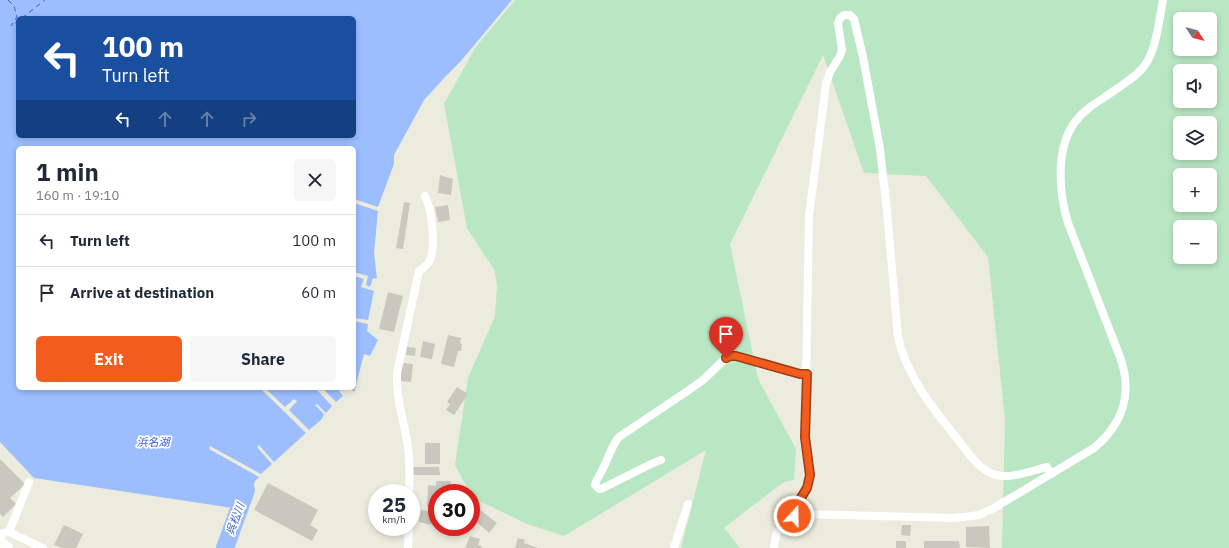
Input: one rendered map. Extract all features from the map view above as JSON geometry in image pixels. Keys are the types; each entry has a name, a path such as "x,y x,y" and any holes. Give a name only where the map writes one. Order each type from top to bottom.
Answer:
{"street":[{"path":"774,548 776,536 781,526 789,518 795,515 972,517 991,510 1051,474 1094,448 1107,436 1118,420 1124,403 1126,384 1124,370 1064,212 1061,176 1065,144 1074,123 1084,112 1131,78 1145,64 1153,46 1163,0"},
{"path":"795,515 794,509 807,488 810,475 805,437 809,206 826,84 830,72 842,50 838,20 842,16 847,15 852,17 854,22 875,118 887,211 897,332 903,355 926,400 980,466 993,474 1000,476 1016,475 1047,467 1051,474"},
{"path":"409,484 410,459 396,387 397,374 419,272 428,262 431,254 432,235 428,203 425,196"},
{"path":"661,460 601,490 595,486 595,483 619,437 692,388 726,358 736,356 800,374 807,374"},
{"path":"8,532 29,482"},
{"path":"674,548 688,504"},
{"path":"3,544 3,533 8,532 43,548"},
{"path":"408,548 409,536"}],"green space":[{"path":"515,0 1229,0 1229,548 1002,548 1005,420 988,257 926,176 864,173 823,55 730,244 758,379 796,449 794,480 785,482 778,486 724,528 740,548 681,548 706,450 564,536 527,524 480,501 480,484 465,484 455,465 468,378 495,316 497,288 495,271 467,228 444,104 475,48"}],"water":[{"name":"浜名湖","path":"0,0 512,0 460,62 424,100 394,155 394,164 378,207 356,200 356,146 16,146 16,390 262,390 306,433 274,462 259,445 257,447 272,464 261,474 210,446 209,449 259,477 255,481 246,510 34,478 0,442"},
{"path":"356,204 378,211 374,253 377,279 373,278 370,287 366,285 368,276 356,273"},
{"path":"356,277 364,279 361,287 374,291 368,320 356,318"},
{"path":"356,321 368,324 367,331 378,340 370,356 364,354 356,384"},
{"path":"267,390 317,390 332,406 326,413 317,404 315,405 324,414 322,419 309,430 289,410 297,401 294,399 285,407"},
{"path":"324,390 340,390 339,391 343,396 336,402"}],"building":[{"path":"440,175 453,179 451,195 438,193"},
{"path":"404,202 410,203 403,249 396,248"},
{"path":"448,205 450,220 438,222 435,207"},
{"path":"388,292 403,296 394,332 379,329"},
{"path":"448,335 461,338 461,351 458,351 454,367 441,364"},
{"path":"423,341 435,344 432,359 420,357"},
{"path":"407,347 416,348 415,356 406,355"},
{"path":"402,363 413,364 411,382 400,381"},
{"path":"457,387 468,394 454,415 446,410 450,404 447,402"},
{"path":"425,443 440,443 440,464 425,464"},
{"path":"0,459 25,484 10,498 16,504 3,517 0,514"},
{"path":"412,467 439,467 440,475 412,475"},
{"path":"436,481 451,481 451,484 436,484"},
{"path":"268,483 318,510 310,525 318,530 312,541 254,510"},
{"path":"428,485 428,507 427,507"},
{"path":"421,510 428,511 428,524 420,522"},
{"path":"480,510 497,523 489,533 480,525"},
{"path":"64,525 83,534 76,548 62,548 54,545"},
{"path":"902,525 911,525 910,536 901,535"},
{"path":"989,526 990,548 966,547 966,527"},
{"path":"470,536 480,539 478,545 482,546 481,548 465,548"},
{"path":"518,538 525,540 524,543 538,548 515,548"},
{"path":"896,541 906,541 906,548 896,548"},
{"path":"924,541 959,541 960,548 924,548"}],"waterway":[{"name":"呉松川","path":"225,548 246,490 243,488"}],"ferry route":[{"path":"8,0 14,6 17,16"},
{"path":"25,16 45,0"},
{"path":"16,18 11,26 16,22"}],"route":[{"path":"726,358 736,356 800,374 807,374 805,437 810,475 807,488 794,509 794,516"}]}
